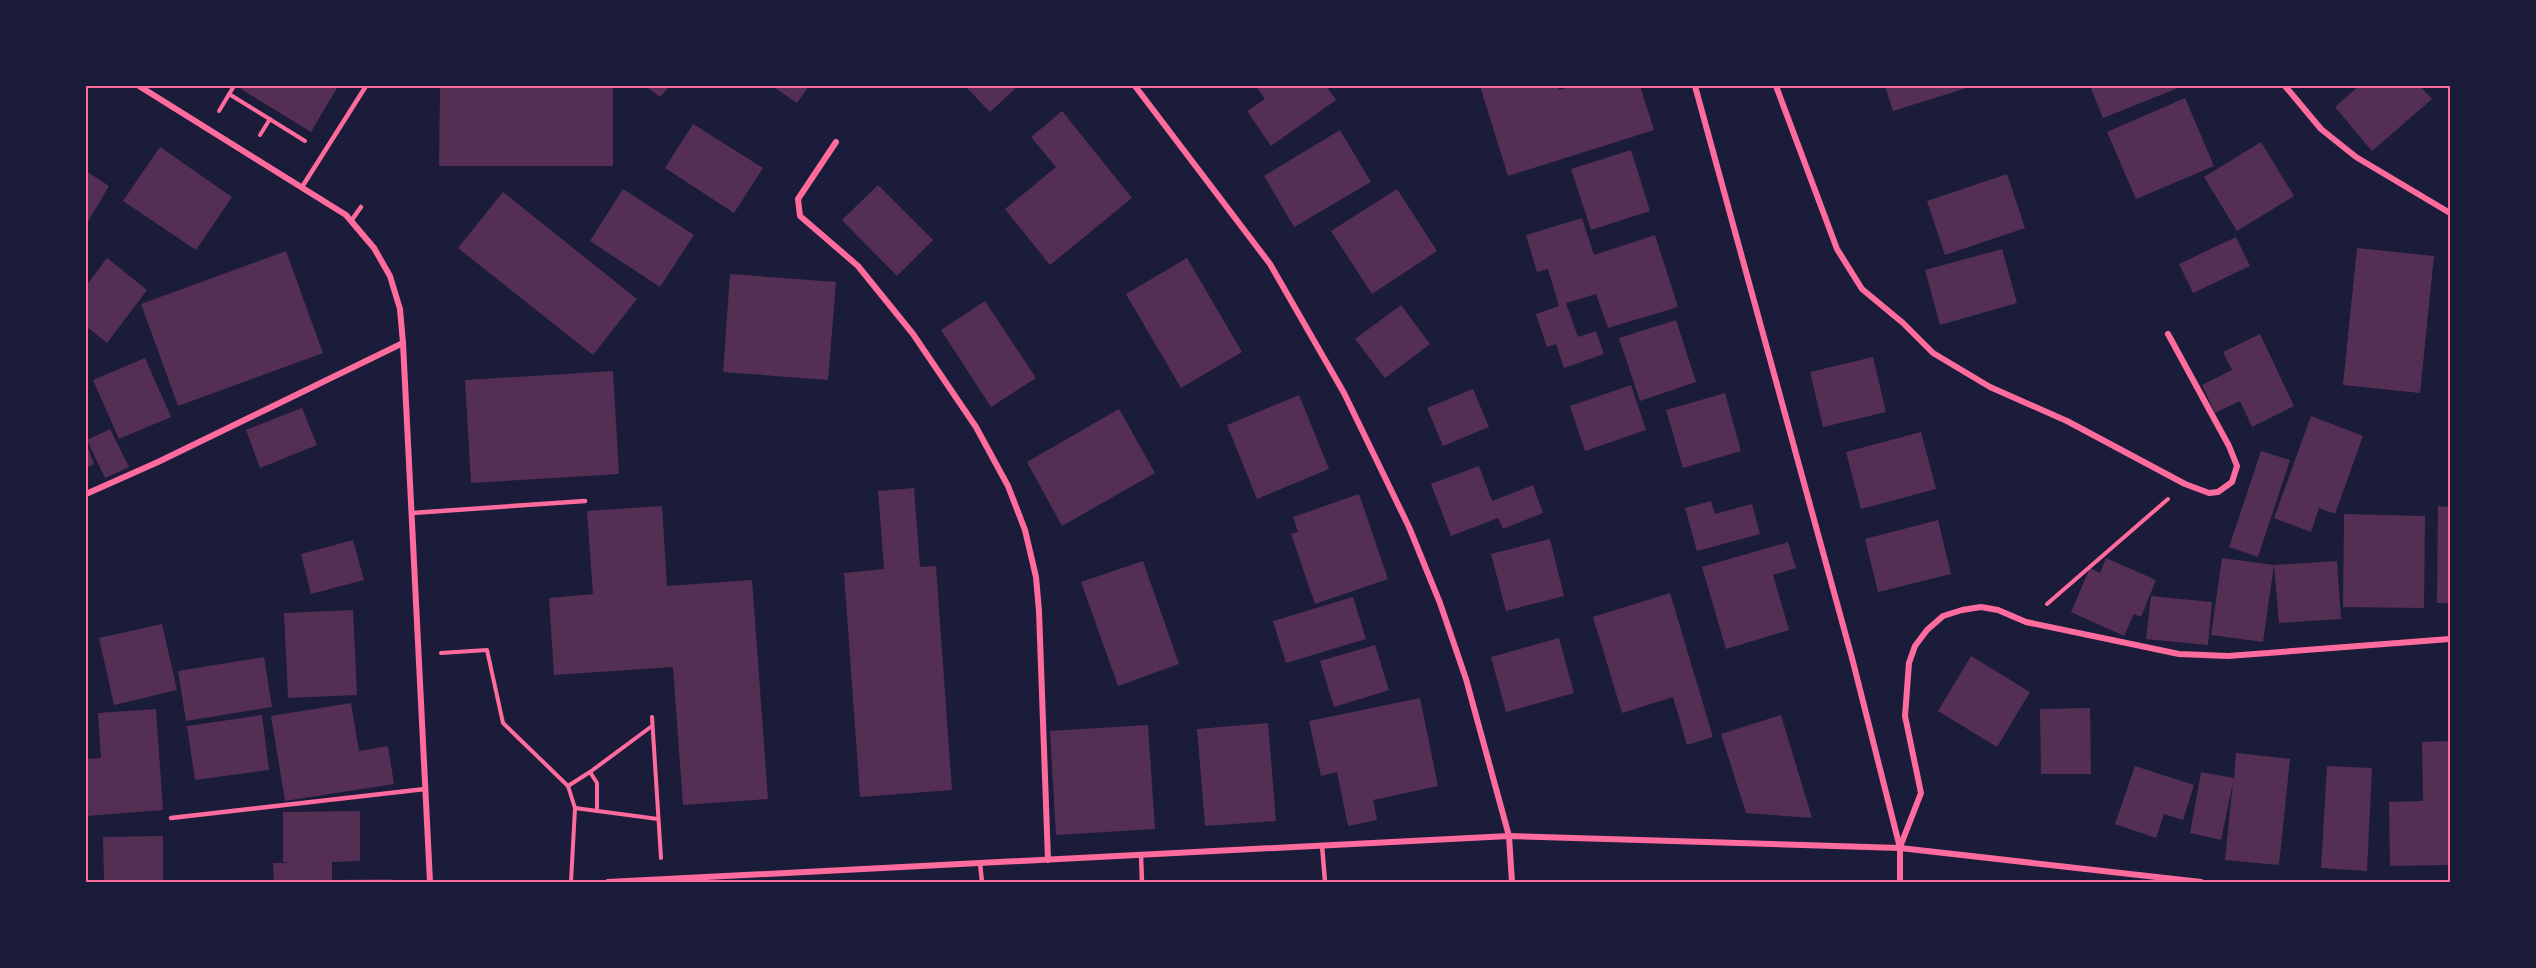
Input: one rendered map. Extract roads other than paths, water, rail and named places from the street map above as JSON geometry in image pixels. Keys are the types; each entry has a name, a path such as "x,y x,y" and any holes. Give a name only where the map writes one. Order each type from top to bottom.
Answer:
{"street":[{"path":"139,86 346,215 374,248 390,276 400,309 403,343 430,882"},
{"path":"1136,86 1270,264 1344,393 1409,527 1440,603 1466,679 1509,836 1512,882"},
{"path":"1695,86 1829,572 1900,848 1900,882"},
{"path":"1776,86 1837,249 1862,289 1903,323 1933,353 1990,387 2067,421 2185,484 2209,493 2218,492 2232,482 2237,466 2229,446 2168,334"},
{"path":"2285,86 2321,129 2356,157 2451,213"},
{"path":"836,142 798,199 800,216 858,266 913,334 976,427 1008,486 1025,530 1036,577 1039,611 1048,860"},
{"path":"86,494 158,462 403,343"},
{"path":"1900,848 1921,793 1905,716 1906,683 1915,646 1927,630 1943,616 1981,607 1998,610 2026,622 2179,654 2228,656 2451,639"},
{"path":"608,882 705,880 980,863 1509,836 1900,848 2201,882"}],"lane":[{"path":"302,187 366,86"},
{"path":"351,221 361,207"},
{"path":"412,513 585,501"},
{"path":"171,818 426,789"},
{"path":"1323,846 1324,882"},
{"path":"1141,855 1142,882"},
{"path":"980,863 982,882"}]}
